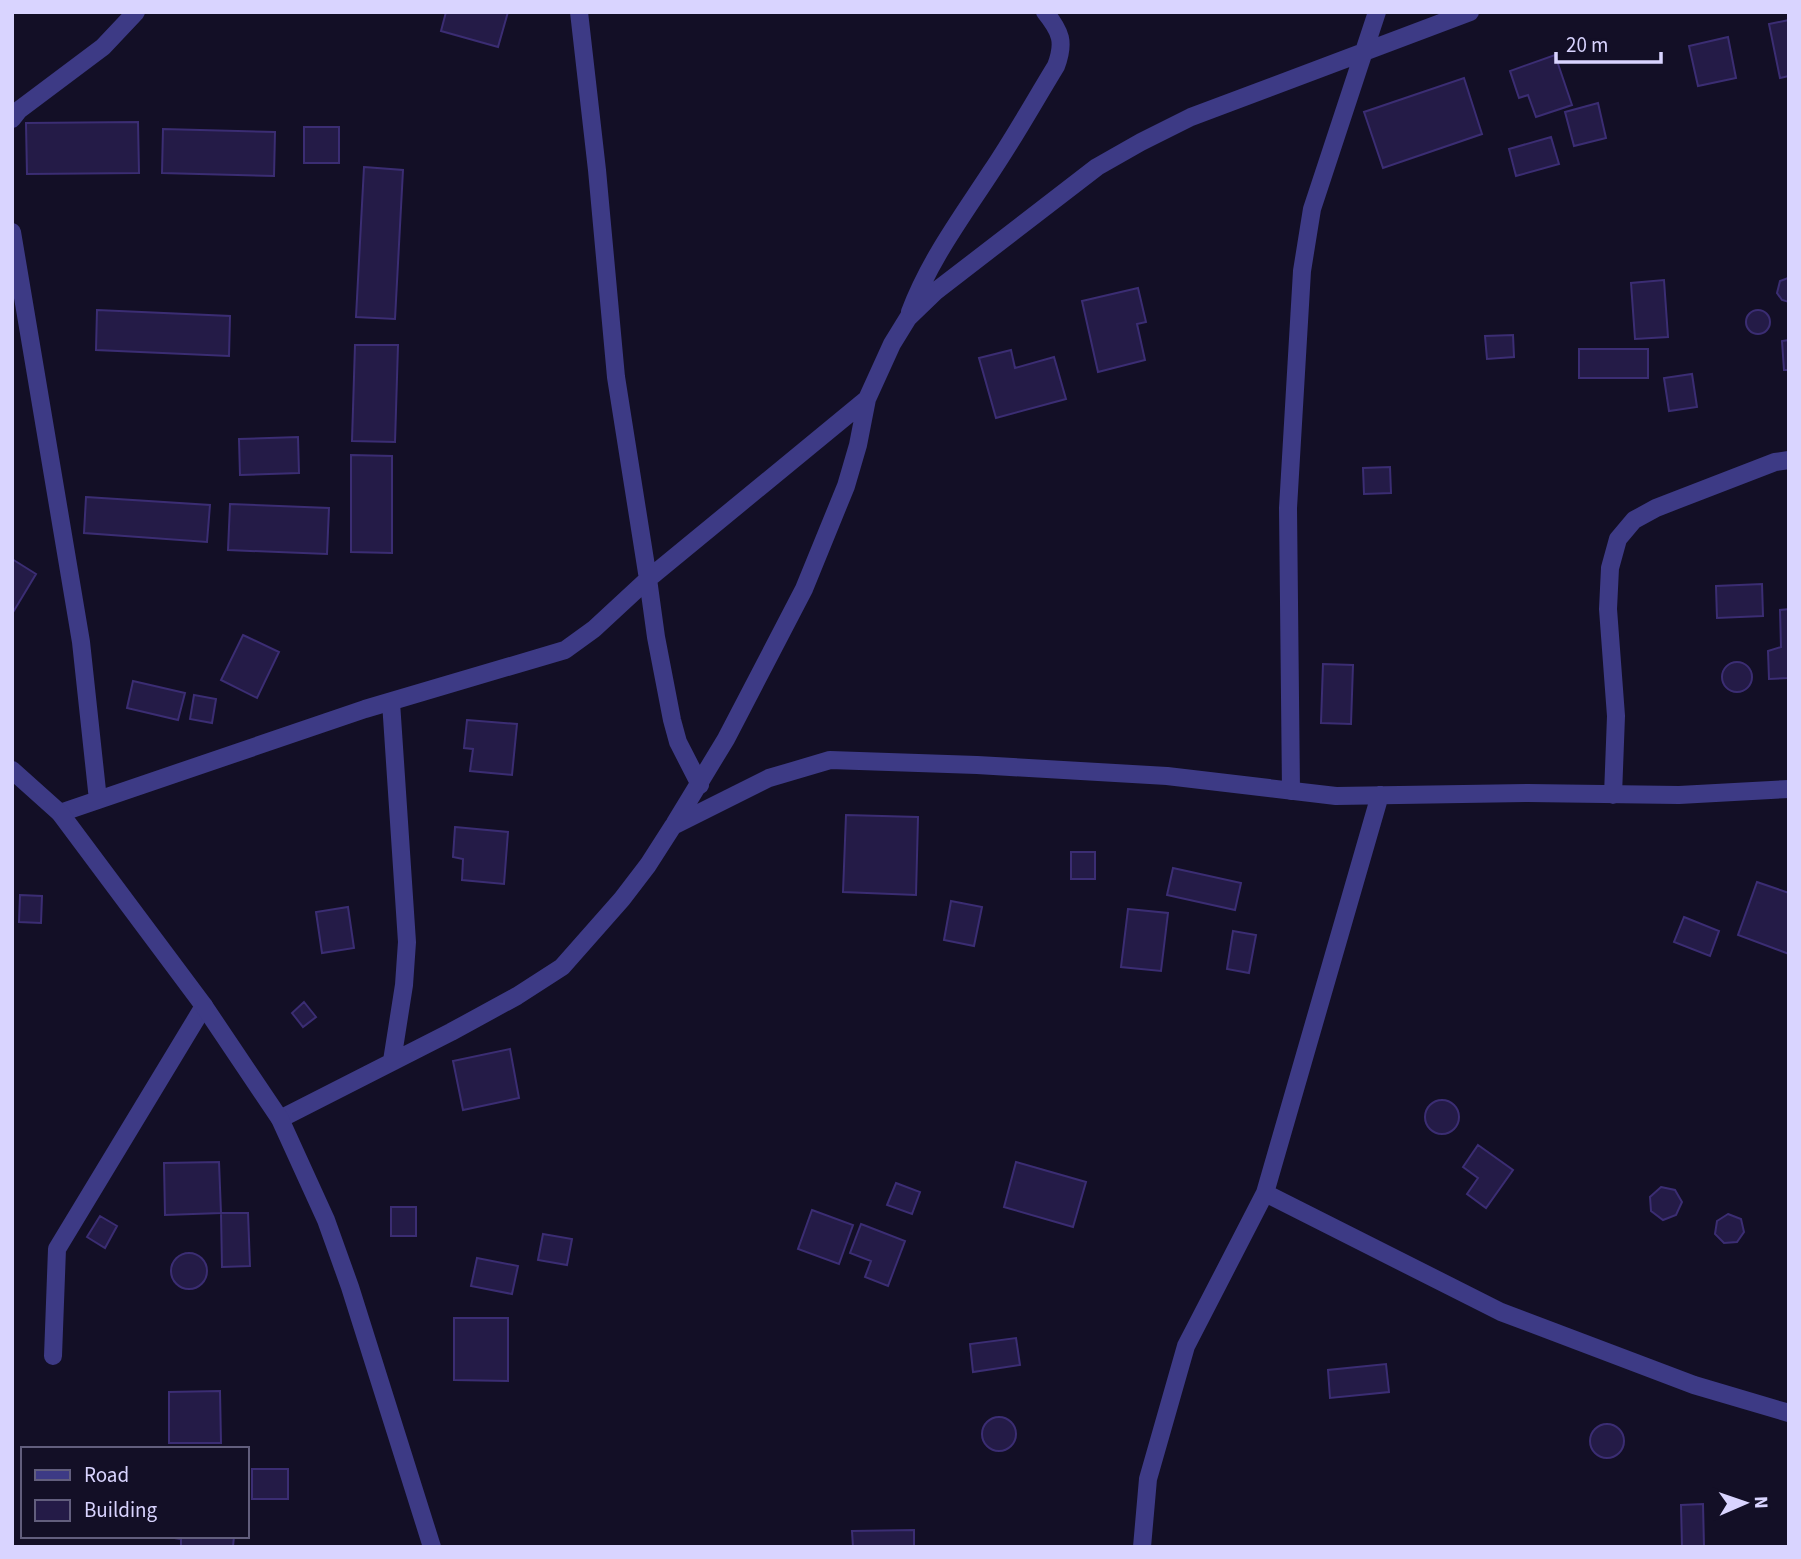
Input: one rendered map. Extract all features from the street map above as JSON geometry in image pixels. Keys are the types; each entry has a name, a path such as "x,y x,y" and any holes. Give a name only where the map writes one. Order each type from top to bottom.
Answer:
{"street":[{"path":"12,119 19,110 103,47 136,12"},
{"path":"579,12 616,377 656,637 678,742 699,785"},
{"path":"280,1119 506,1002 562,967 649,865 699,785 804,589 846,486 867,399 892,344 908,318 919,287 1056,66 1062,51 1060,37 1045,12"},
{"path":"1291,791 1288,508 1302,271 1312,209 1377,12"},
{"path":"908,318 936,291 1097,167 1191,117 1470,12"},
{"path":"12,232 79,629 98,800"},
{"path":"60,813 391,702 565,650 594,629 648,579 867,399"},
{"path":"1613,795 1616,716 1608,609 1610,568 1618,540 1634,520 1656,508 1789,460"},
{"path":"391,702 407,942 404,985 392,1061"},
{"path":"673,826 769,778 830,760 1155,775 1336,796 1528,793 1679,795 1789,789"},
{"path":"12,770 60,813 204,1006 280,1119 326,1220 342,1264 432,1547"},
{"path":"1142,1547 1148,1479 1185,1346 1265,1193 1380,795"},
{"path":"53,1356 57,1249 204,1006"},
{"path":"1265,1193 1502,1312 1694,1385 1789,1413"}],"building":[{"path":"446,12 508,12 498,47 441,31"},
{"path":"1789,20 1789,76 1780,78 1769,24"},
{"path":"1728,37 1736,78 1698,86 1689,46"},
{"path":"1555,55 1572,105 1536,117 1528,95 1519,98 1510,71"},
{"path":"1464,78 1482,134 1383,168 1364,112"},
{"path":"1598,103 1606,138 1574,146 1565,112"},
{"path":"138,122 139,173 27,174 26,123"},
{"path":"304,127 339,127 339,163 304,163"},
{"path":"163,129 275,132 274,176 162,173"},
{"path":"1551,137 1559,164 1516,176 1509,149"},
{"path":"364,167 403,170 395,319 356,317"},
{"path":"1789,278 1789,302 1782,300 1777,293 1780,281"},
{"path":"1664,280 1668,337 1635,339 1631,283"},
{"path":"1138,288 1146,322 1137,324 1145,360 1098,372 1082,301"},
{"path":"97,310 230,316 229,356 96,350"},
{"path":"1758,310 1767,313 1770,322 1767,331 1758,334 1749,331 1746,322 1749,313"},
{"path":"1513,335 1514,357 1487,359 1485,336"},
{"path":"1789,340 1789,370 1784,370 1782,341"},
{"path":"355,345 398,345 395,442 352,441"},
{"path":"1579,349 1648,349 1648,378 1579,378"},
{"path":"1011,350 1015,368 1054,357 1066,399 996,418 979,358"},
{"path":"1692,374 1697,407 1669,411 1664,378"},
{"path":"298,437 299,473 240,475 239,439"},
{"path":"351,455 392,456 392,553 351,552"},
{"path":"1390,467 1391,493 1364,494 1363,468"},
{"path":"86,497 210,505 207,542 84,533"},
{"path":"230,504 329,508 327,554 228,550"},
{"path":"12,559 36,574 12,614"},
{"path":"1762,584 1763,616 1717,618 1716,586"},
{"path":"1789,609 1789,678 1769,679 1768,651 1781,647 1780,610"},
{"path":"243,635 279,652 257,698 221,680"},
{"path":"1737,662 1748,666 1752,677 1748,688 1737,692 1726,688 1722,677 1726,666"},
{"path":"1323,664 1353,665 1351,724 1321,723"},
{"path":"133,681 185,693 178,720 127,708"},
{"path":"194,695 216,699 212,723 190,719"},
{"path":"467,720 517,724 512,775 470,771 473,749 464,748"},
{"path":"846,815 918,817 916,895 843,892"},
{"path":"455,827 508,832 504,884 462,880 463,859 453,857"},
{"path":"1071,852 1095,852 1095,879 1071,879"},
{"path":"1173,868 1241,883 1235,910 1167,895"},
{"path":"1757,882 1789,893 1789,954 1738,935"},
{"path":"20,895 42,896 41,923 19,922"},
{"path":"951,901 982,907 974,946 944,940"},
{"path":"348,907 354,948 322,953 316,912"},
{"path":"1128,909 1168,913 1161,971 1121,967"},
{"path":"1684,917 1719,931 1710,956 1674,942"},
{"path":"1233,931 1256,935 1249,973 1227,969"},
{"path":"304,1002 316,1017 303,1027 292,1013"},
{"path":"510,1049 519,1098 463,1110 453,1061"},
{"path":"1442,1100 1454,1105 1459,1117 1454,1129 1442,1134 1430,1129 1425,1117 1430,1105"},
{"path":"1478,1145 1513,1170 1486,1208 1467,1194 1478,1178 1463,1167"},
{"path":"219,1162 221,1213 165,1215 164,1163"},
{"path":"1016,1162 1086,1182 1073,1227 1004,1207"},
{"path":"896,1183 920,1192 912,1214 887,1205"},
{"path":"1661,1187 1675,1190 1682,1202 1676,1215 1663,1220 1651,1211 1650,1197"},
{"path":"391,1207 416,1207 416,1236 391,1236"},
{"path":"812,1210 853,1225 839,1264 798,1249"},
{"path":"221,1213 248,1213 250,1266 222,1267"},
{"path":"1728,1214 1741,1219 1744,1232 1737,1242 1724,1243 1715,1234 1717,1221"},
{"path":"100,1216 117,1226 105,1248 87,1237"},
{"path":"861,1224 905,1241 888,1286 865,1277 871,1261 850,1253"},
{"path":"543,1234 572,1239 567,1265 538,1260"},
{"path":"189,1253 202,1258 207,1271 202,1284 189,1289 176,1284 171,1271 176,1258"},
{"path":"477,1258 518,1266 512,1294 471,1286"},
{"path":"454,1318 508,1318 508,1381 454,1380"},
{"path":"1016,1338 1020,1365 973,1372 970,1344"},
{"path":"1386,1364 1389,1392 1330,1398 1328,1370"},
{"path":"220,1391 221,1443 169,1443 169,1392"},
{"path":"999,1417 1011,1422 1016,1434 1011,1446 999,1451 987,1446 982,1434 987,1422"},
{"path":"1607,1424 1619,1429 1624,1441 1619,1453 1607,1458 1595,1453 1590,1441 1595,1429"},
{"path":"252,1469 288,1469 288,1499 252,1499"},
{"path":"1703,1504 1704,1547 1682,1547 1681,1505"},
{"path":"914,1530 914,1547 853,1547 852,1531"},
{"path":"174,1538 234,1538 233,1547 181,1547 181,1539"}]}
